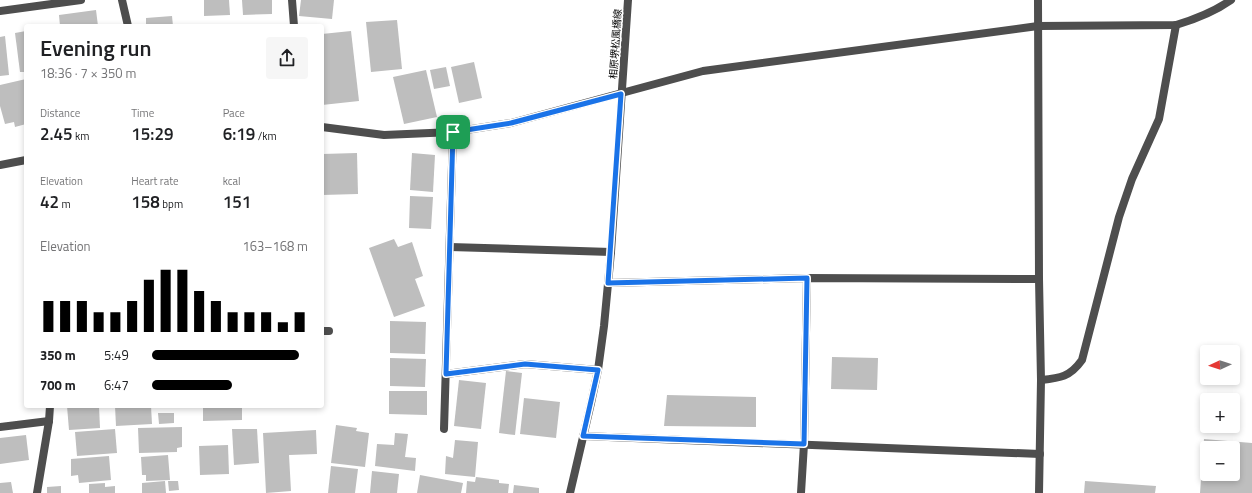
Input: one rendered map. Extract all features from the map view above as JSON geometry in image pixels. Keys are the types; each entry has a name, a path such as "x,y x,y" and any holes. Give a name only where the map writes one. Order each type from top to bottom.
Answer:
{"street":[{"path":"0,11 81,0"},
{"path":"122,0 128,24"},
{"path":"292,0 294,24"},
{"name":"相原堺松風橋線","path":"570,493 598,370 611,252 628,0"},
{"path":"1038,0 1039,279 1041,380 1040,493"},
{"path":"324,127 384,134 453,132 511,123 703,71 1038,26 1176,25 1195,20 1218,9 1232,0"},
{"path":"1041,380 1067,376 1075,370 1082,360 1119,217 1132,179 1159,119 1176,25"},
{"path":"444,428 453,132"},
{"path":"0,165 24,160"},
{"path":"450,247 611,252"},
{"path":"608,283 807,278 1039,279"},
{"path":"801,493 804,444 807,278"},
{"path":"446,374 525,364 598,370"},
{"path":"37,493 50,408"},
{"path":"0,427 49,421"},
{"path":"583,436 1040,454"}],"building":[{"path":"204,0 229,0 230,15 204,16"},
{"path":"242,0 272,0 272,14 243,15"},
{"path":"301,0 334,0 332,19 299,16"},
{"path":"96,10 98,24 60,24 59,15"},
{"path":"172,16 173,24 146,24 146,18"},
{"path":"397,20 402,69 371,72 366,22"},
{"path":"24,31 24,72 20,72 15,33"},
{"path":"351,31 359,101 324,105 324,34"},
{"path":"5,36 9,75 0,76 0,37"},
{"path":"474,62 482,98 459,103 451,67"},
{"path":"446,67 450,86 434,89 430,70"},
{"path":"426,70 437,117 404,124 393,77"},
{"path":"24,79 24,125 15,127 14,122 5,124 0,106 0,85"},
{"path":"357,153 358,194 324,195 324,154"},
{"path":"412,153 435,155 433,192 410,190"},
{"path":"410,196 433,197 431,229 409,228"},
{"path":"394,239 398,247 412,242 423,276 415,279 425,306 394,317 369,248"},
{"path":"390,321 426,322 425,354 390,353"},
{"path":"832,357 878,358 877,390 831,389"},
{"path":"390,358 426,359 425,387 390,386"},
{"path":"506,371 522,373 515,435 499,433"},
{"path":"459,380 486,383 481,429 454,426"},
{"path":"389,391 427,391 427,415 389,414"},
{"path":"667,395 756,397 756,427 664,426"},
{"path":"524,398 560,402 556,438 520,434"},
{"path":"67,408 99,408 100,428 69,430"},
{"path":"115,408 151,408 152,424 116,426"},
{"path":"203,408 242,408 242,420 203,421"},
{"path":"158,413 174,413 174,423 159,424"},
{"path":"336,425 357,428 356,431 369,433 365,467 331,463"},
{"path":"182,427 182,447 177,448 177,452 139,453 138,428"},
{"path":"115,429 117,453 77,456 75,432"},
{"path":"232,429 257,429 259,463 234,465"},
{"path":"316,430 317,454 289,455 291,491 266,493 263,433"},
{"path":"395,433 408,434 405,457 416,458 415,471 375,466 377,444 394,445"},
{"path":"26,435 29,460 0,464 0,438"},
{"path":"1204,439 1228,441 1204,441"},
{"path":"455,440 478,442 475,477 445,474 446,456 453,458"},
{"path":"1240,442 1252,443 1252,493 1200,493 1201,481 1240,481"},
{"path":"228,445 229,474 200,475 199,446"},
{"path":"168,455 170,480 146,481 146,475 142,475 141,457"},
{"path":"109,456 111,480 79,483 78,475 71,476 71,459"},
{"path":"331,466 358,469 355,493 328,493"},
{"path":"372,471 399,474 397,493 370,493"},
{"path":"420,475 463,483 461,493 417,493"},
{"path":"476,477 499,480 499,483 509,484 508,493 466,493 467,481 475,482"},
{"path":"165,481 166,493 142,493 142,483"},
{"path":"168,481 178,481 179,490 169,491"},
{"path":"1085,481 1156,486 1155,493 1084,493"},
{"path":"11,482 13,493 0,493 0,483"},
{"path":"105,483 105,487 115,486 115,493 89,493 89,484"},
{"path":"514,485 539,488 539,493 513,493"},
{"path":"61,486 61,493 47,493 47,487"}],"route":[{"path":"621,94 608,283 807,278 804,444 583,436 598,370 525,364 446,374 453,132 511,123 621,94"}]}
